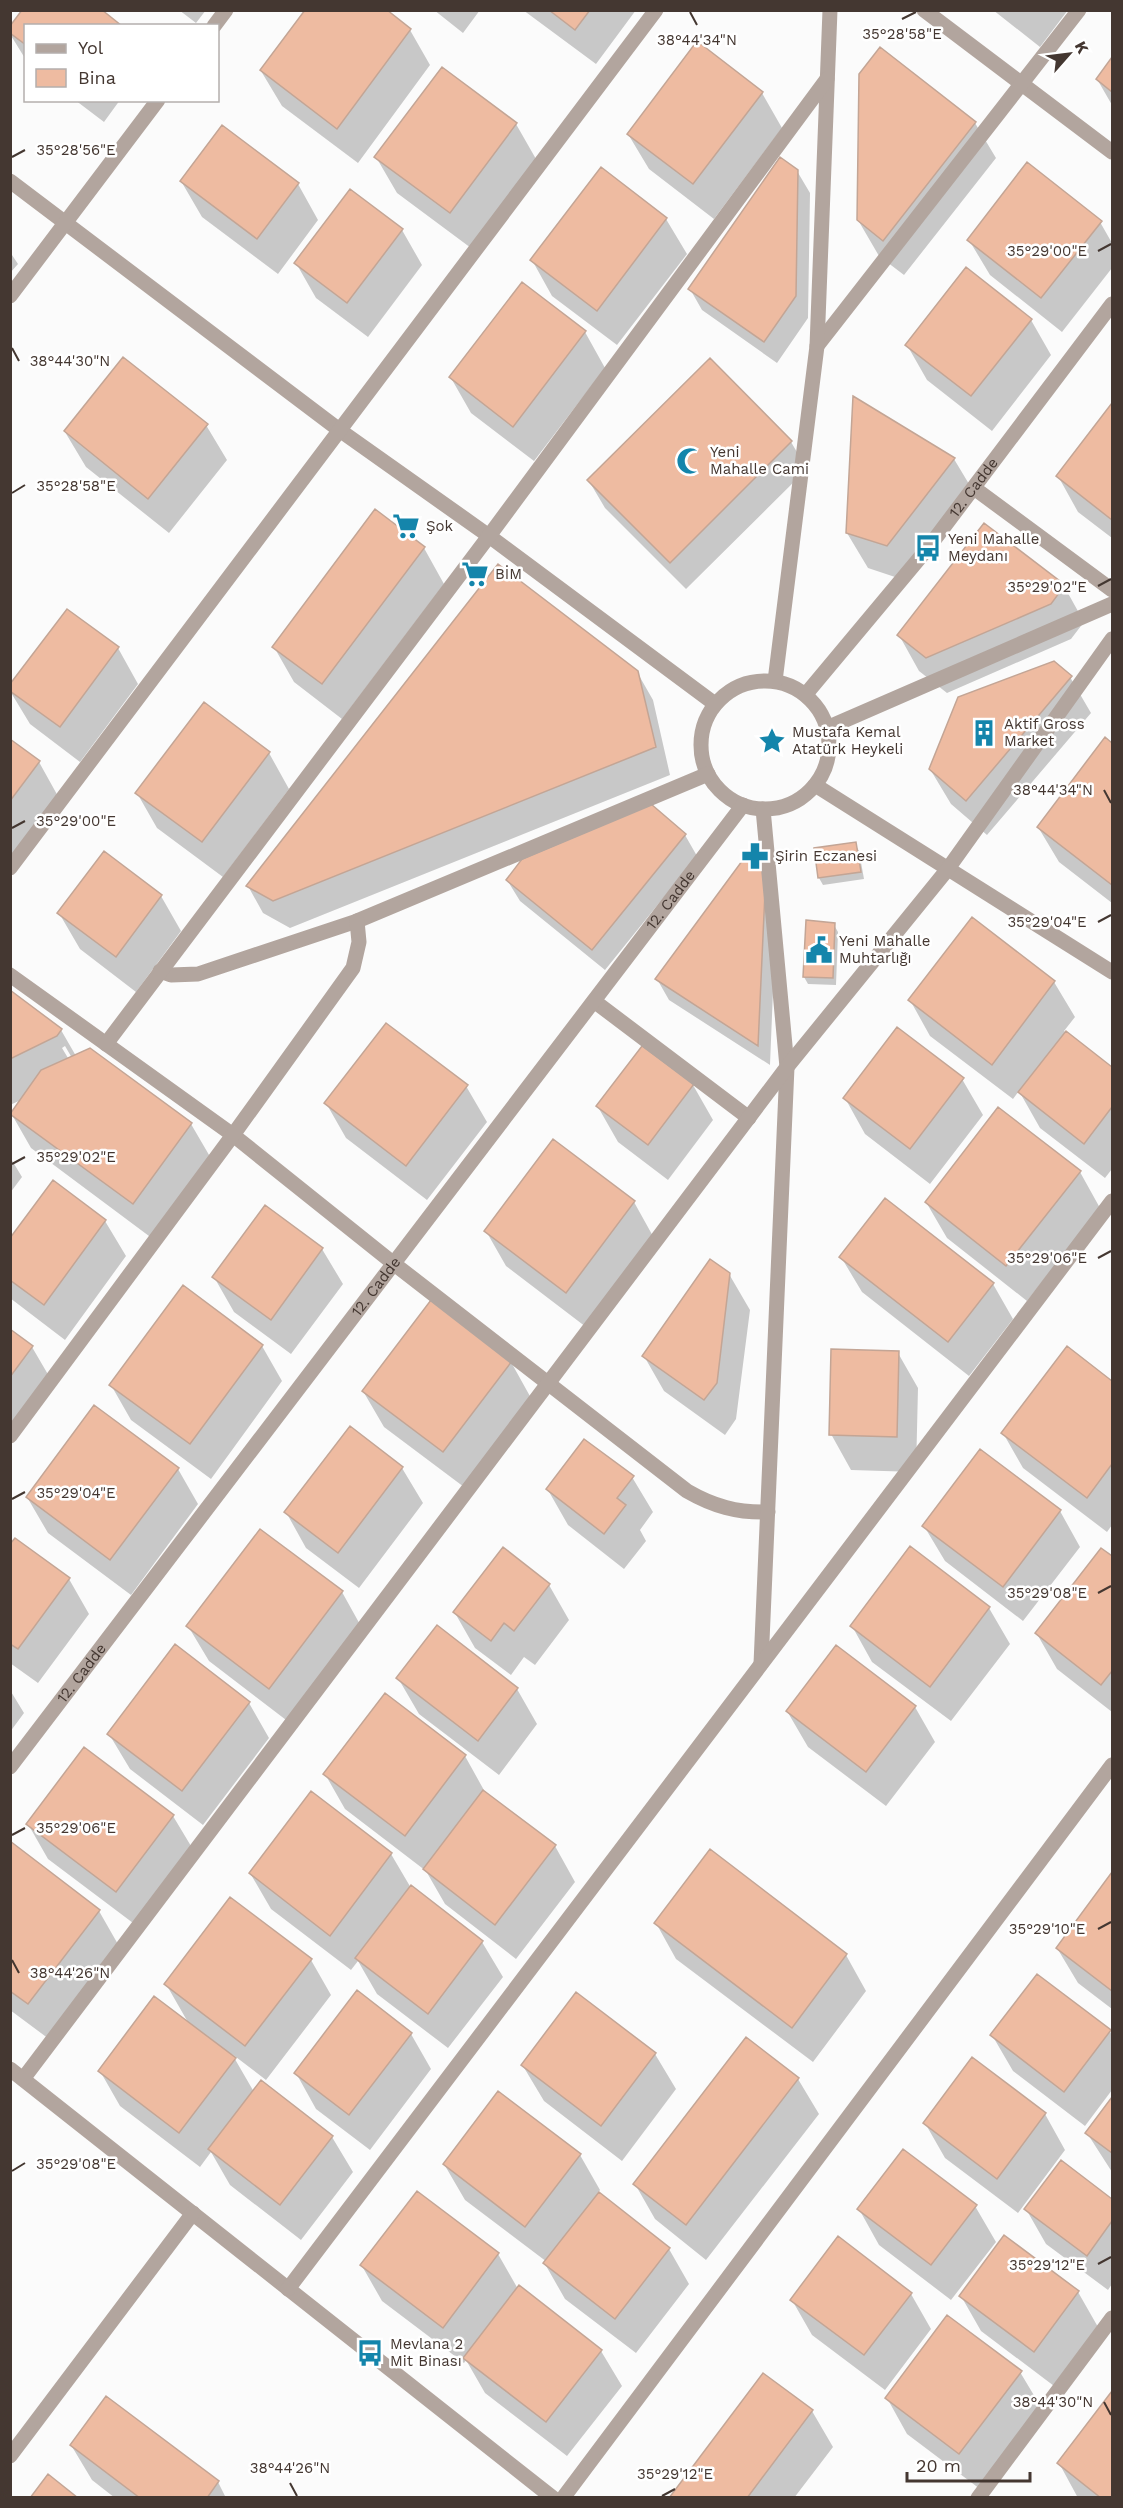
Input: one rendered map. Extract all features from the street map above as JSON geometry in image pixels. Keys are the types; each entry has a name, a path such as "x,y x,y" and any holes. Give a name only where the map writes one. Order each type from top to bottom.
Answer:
{"street":[{"path":"216,24 226,10"},
{"path":"10,868 338,429 656,10"},
{"path":"775,681 817,346 830,10"},
{"path":"924,10 1113,152"},
{"path":"817,346 1079,10"},
{"path":"106,1044 489,536 827,79"},
{"path":"10,296 156,102"},
{"path":"10,182 338,429 489,536 715,704"},
{"name":"12. Cadde","path":"806,694 928,548 1113,304"},
{"path":"974,488 1113,590"},
{"path":"827,728 1113,604"},
{"path":"23,2079 787,1067 947,870 1113,639"},
{"path":"753,681 775,681 806,694 819,709 827,728 828,758 815,785 801,799 782,807 762,809 743,805 729,798 708,774 702,756 701,738 705,720 715,704 731,689 753,681"},
{"path":"160,971 171,975 198,974 357,921 708,774"},
{"path":"815,785 947,870 1113,972"},
{"name":"12. Cadde","path":"10,1767 743,805"},
{"path":"761,1665 787,1067 762,809"},
{"path":"10,1436 233,1135 352,968 360,942 357,921"},
{"path":"10,975 233,1135 393,1263 687,1491 706,1502 728,1509 768,1512"},
{"path":"594,1001 749,1118"},
{"path":"288,2289 1113,1201"},
{"path":"562,2498 1113,1765"},
{"path":"10,2069 553,2498"},
{"path":"10,2456 193,2213"},
{"path":"978,2498 1113,2318"}],"building":[{"path":"22,10 102,10 120,24 24,24 24,44 10,33 10,26"},
{"path":"305,10 387,10 411,29 337,129 260,70"},
{"path":"549,10 590,10 575,30"},
{"path":"697,41 763,92 693,184 627,134"},
{"path":"880,47 976,122 883,241 857,220 859,74"},
{"path":"1112,57 1112,92 1096,79"},
{"path":"442,67 517,123 450,213 374,157"},
{"path":"222,125 299,183 257,239 180,181"},
{"path":"780,157 798,170 796,296 764,342 688,289"},
{"path":"1027,162 1102,221 1041,298 967,240"},
{"path":"601,167 667,218 597,311 530,260"},
{"path":"350,189 403,229 347,303 294,263"},
{"path":"966,267 1032,319 971,396 905,345"},
{"path":"522,282 586,331 513,427 449,377"},
{"path":"123,357 208,424 148,499 64,431"},
{"name":"Yeni Mahalle Cami","path":"710,358 792,441 670,563 587,480"},
{"path":"853,396 955,458 887,546 846,533"},
{"path":"1112,403 1112,520 1056,476"},
{"path":"375,509 425,547 322,684 272,647"},
{"path":"984,523 1065,585 1051,604 926,658 897,635"},
{"path":"498,564 638,671 656,747 273,901 246,886"},
{"path":"67,609 119,647 60,727 10,691 10,684"},
{"name":"Aktif Gross Market","path":"1054,661 1072,676 966,801 929,769 958,697"},
{"path":"204,702 270,752 202,842 135,793"},
{"path":"1105,737 1112,743 1112,885 1037,827"},
{"path":"10,739 40,761 10,801"},
{"path":"651,804 686,834 592,950 506,880 522,859"},
{"path":"856,842 861,872 818,878 814,848"},
{"path":"104,851 162,895 116,957 57,913"},
{"path":"745,857 766,870 758,1046 655,979"},
{"path":"972,917 1055,981 992,1065 908,1000"},
{"name":"Yeni Mahalle Muhtarlığı","path":"806,920 835,923 833,978 803,977"},
{"path":"10,990 62,1029 57,1036 10,1059"},
{"path":"386,1023 468,1085 406,1166 324,1103"},
{"path":"897,1027 964,1078 910,1149 843,1098"},
{"path":"1066,1031 1112,1067 1112,1107 1084,1144 1018,1092"},
{"path":"642,1046 694,1084 648,1145 596,1106"},
{"path":"90,1048 192,1123 133,1204 10,1114 41,1070"},
{"path":"998,1107 1081,1171 1006,1266 925,1202"},
{"path":"553,1139 635,1201 566,1293 484,1231"},
{"path":"53,1180 106,1220 44,1305 10,1280 10,1238"},
{"path":"885,1198 994,1283 948,1342 839,1257"},
{"path":"265,1205 323,1248 271,1320 212,1277"},
{"path":"710,1259 730,1273 717,1383 704,1400 642,1356"},
{"path":"183,1285 263,1345 190,1444 109,1385"},
{"path":"431,1300 512,1361 443,1452 362,1391"},
{"path":"10,1329 33,1346 10,1377"},
{"path":"1067,1346 1112,1381 1112,1464 1087,1498 1001,1433"},
{"path":"831,1349 899,1351 897,1437 829,1435"},
{"path":"94,1405 179,1468 110,1560 26,1497"},
{"path":"350,1426 403,1467 338,1553 284,1512"},
{"path":"584,1439 634,1476 617,1498 626,1505 604,1534 546,1489"},
{"path":"980,1449 1061,1510 1003,1587 922,1526"},
{"path":"260,1529 343,1591 269,1689 186,1626"},
{"path":"15,1538 70,1578 18,1649 10,1644 10,1544"},
{"path":"910,1546 990,1607 930,1687 850,1626"},
{"path":"503,1547 550,1584 514,1631 504,1623 491,1641 453,1612"},
{"path":"1101,1548 1112,1556 1112,1671 1101,1685 1035,1633"},
{"path":"437,1625 518,1688 478,1741 396,1678"},
{"path":"175,1644 250,1702 182,1791 107,1734"},
{"path":"836,1645 916,1706 866,1772 786,1711"},
{"path":"385,1693 466,1755 405,1836 323,1774"},
{"path":"84,1747 174,1815 116,1892 26,1824"},
{"path":"483,1790 556,1845 495,1925 423,1869"},
{"path":"311,1791 392,1853 330,1936 249,1873"},
{"path":"10,1841 100,1910 28,2004 10,1991"},
{"path":"710,1849 847,1954 792,2028 654,1923"},
{"path":"1112,1872 1112,1991 1056,1948"},
{"path":"411,1885 483,1941 428,2014 355,1958"},
{"path":"230,1897 312,1959 245,2046 164,1984"},
{"path":"1037,1974 1111,2030 1064,2092 990,2035"},
{"path":"357,1990 412,2033 349,2115 294,2073"},
{"path":"576,1992 656,2053 601,2126 521,2065"},
{"path":"154,1996 236,2058 179,2133 98,2071"},
{"path":"746,2037 799,2078 686,2225 633,2184"},
{"path":"972,2057 1046,2113 997,2179 923,2123"},
{"path":"261,2080 333,2136 280,2205 208,2149"},
{"path":"498,2091 581,2154 525,2227 443,2164"},
{"path":"1112,2097 1112,2153 1085,2133"},
{"path":"903,2149 977,2205 931,2265 857,2209"},
{"path":"1061,2160 1112,2199 1112,2221 1087,2256 1024,2209"},
{"path":"417,2191 499,2253 443,2328 360,2265"},
{"path":"599,2192 670,2248 615,2319 543,2263"},
{"path":"1004,2235 1079,2291 1034,2352 959,2296"},
{"path":"838,2236 912,2293 864,2355 790,2300"},
{"path":"519,2285 602,2350 546,2422 463,2358"},
{"path":"947,2315 1022,2371 959,2454 885,2398"},
{"path":"763,2373 813,2410 747,2498 669,2498"},
{"path":"1112,2391 1112,2498 1101,2498 1057,2463"},
{"path":"106,2396 219,2481 207,2498 140,2498 70,2445"},
{"path":"48,2474 78,2498 30,2498"}],"place":[{"name":"Yeni Mahalle Cami","path":"690,461"},
{"name":"Şok","path":"406,526"},
{"name":"Yeni Mahalle Meydanı","path":"928,548"},
{"name":"BİM","path":"475,574"},
{"name":"Aktif Gross Market","path":"984,733"},
{"name":"Mustafa Kemal Atatürk Heykeli","path":"772,741"},
{"name":"Şirin Eczanesi","path":"755,856"},
{"name":"Yeni Mahalle Muhtarlığı","path":"819,950"},
{"name":"Mevlana 2 Mit Binası","path":"370,2353"}]}
